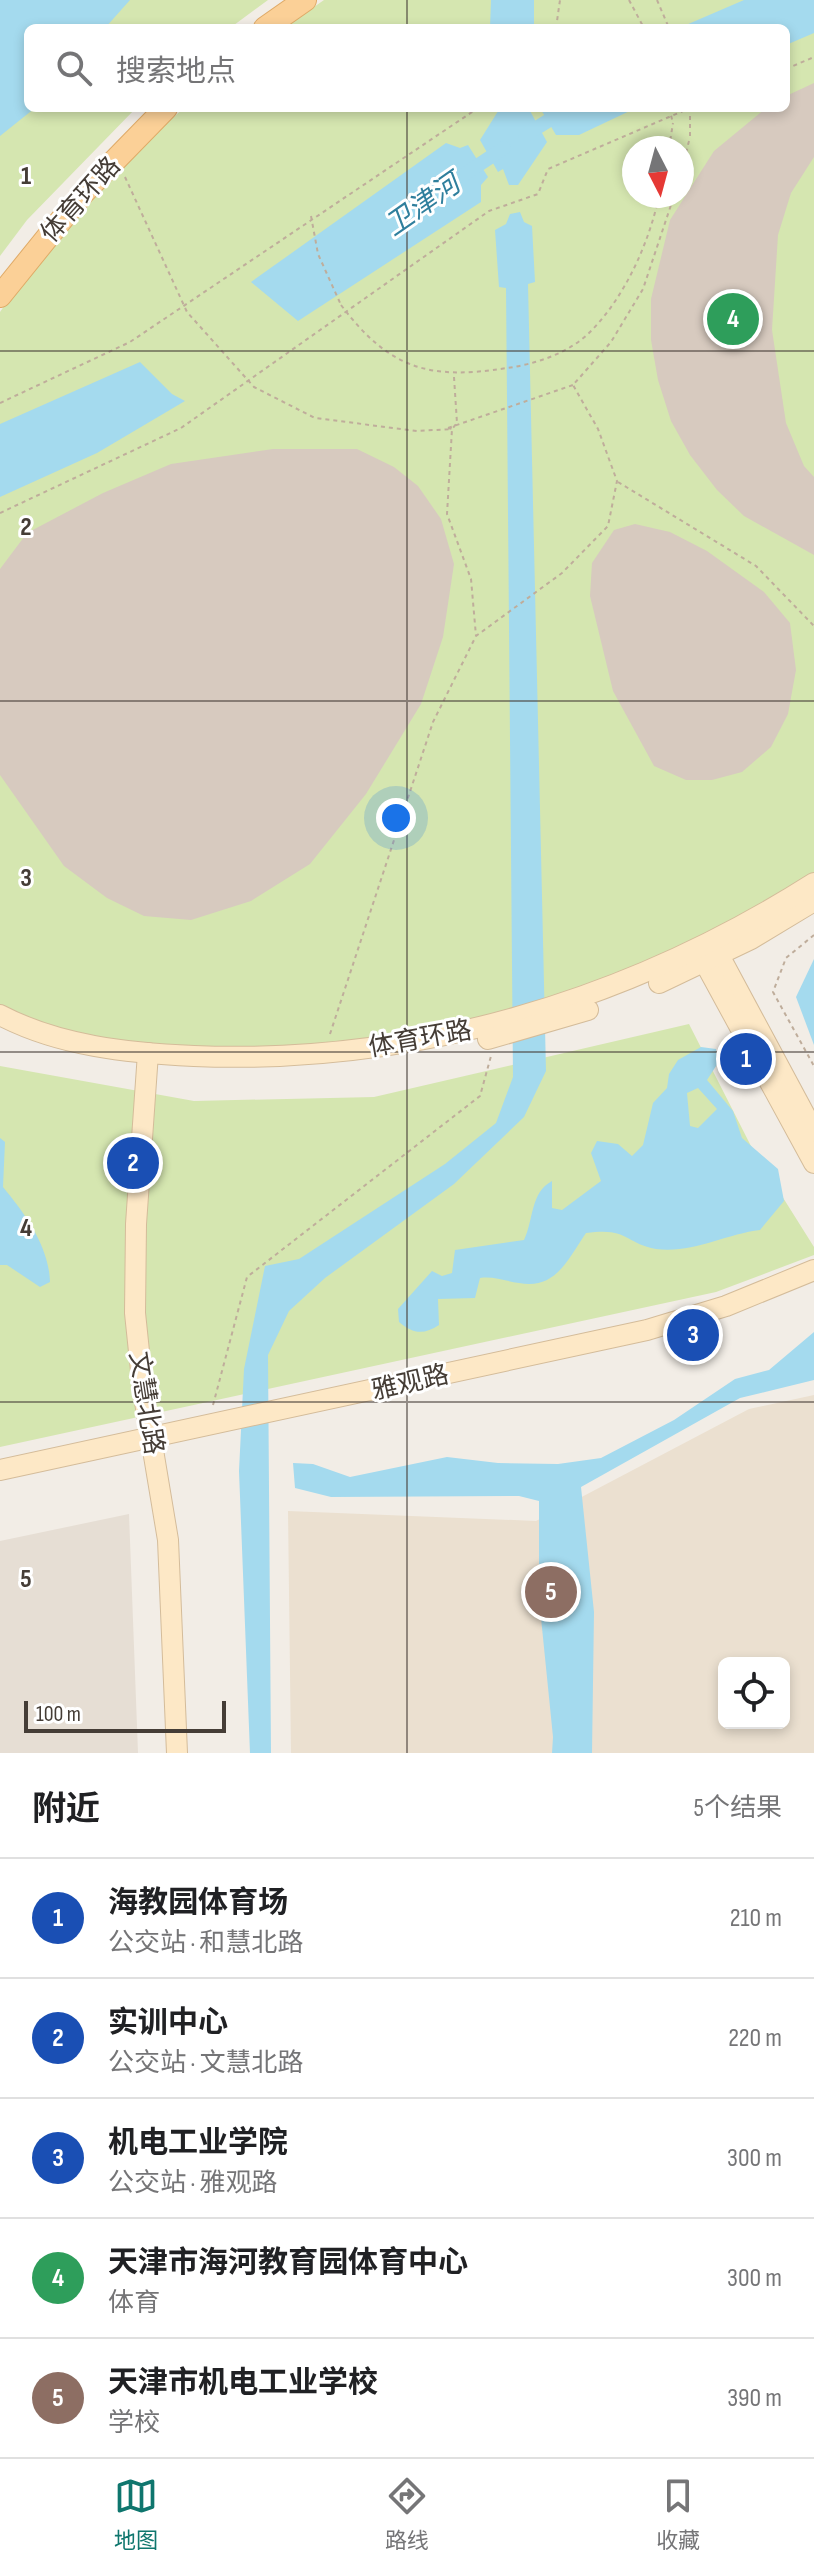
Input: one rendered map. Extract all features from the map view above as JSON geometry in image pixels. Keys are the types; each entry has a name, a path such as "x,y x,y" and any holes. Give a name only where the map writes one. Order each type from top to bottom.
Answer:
{"main road":[{"path":"252,24 285,0"},
{"path":"271,24 305,0"},
{"name":"体育环路","path":"0,274 62,198 146,112"},
{"name":"体育环路","path":"0,296 43,239 162,112"},
{"name":"体育环路","path":"708,953 814,883"},
{"name":"体育环路","path":"0,1028 67,1052 232,1068 309,1066 427,1052 501,1036 629,981 708,953 814,901"},
{"path":"708,953 814,1132"},
{"path":"708,953 814,1163"},
{"name":"体育环路","path":"0,1015 80,1043 153,1059 324,1053 420,1041 501,1036"},
{"name":"文慧北路","path":"153,1059 134,1288 139,1367 183,1574 190,1753"},
{"name":"雅观路","path":"290,1413 647,1330 726,1306 814,1270"},
{"name":"雅观路","path":"0,1478 209,1429 653,1336 724,1315 814,1280"},
{"name":"文慧北路","path":"157,1441 173,1589 177,1753"},
{"name":"雅观路","path":"0,1470 157,1441"}],"path":[{"path":"557,24 560,0"},
{"path":"629,0 642,24"},
{"path":"657,0 667,24"},
{"path":"790,67 814,57"},
{"path":"0,403 130,342 472,112"},
{"path":"670,112 673,123 671,136"},
{"path":"0,513 181,428 489,211 538,194 548,169 681,112"},
{"path":"690,112 690,136"},
{"path":"119,156 129,190 184,305 248,381 315,418 417,431 450,428 573,385 611,342 643,289 670,208"},
{"path":"311,216 318,254 341,305 361,331 388,352 417,368 454,376 525,365 557,354 589,333 618,297 639,255 655,208"},
{"path":"450,428 457,423 454,376"},
{"path":"476,636 562,573 608,526 617,481 598,429 573,385"},
{"path":"324,1053 433,722 476,636 471,579 447,514 450,428"},
{"path":"617,481 756,566 814,626"},
{"path":"814,935 786,958 773,992 814,1066"},
{"path":"209,1429 247,1277 480,1096 501,1036"}],"shaded area":[{"path":"814,1395 814,1753 291,1753 288,1511 536,1521 749,1409"},
{"path":"129,1514 138,1753 0,1753 0,1541"}],"green space":[{"path":"0,0 268,0 235,24 24,24 24,112 132,112 27,220 0,256"},
{"path":"324,0 814,0 814,874 700,939 601,982 540,1003 411,1033 279,1047 115,1041 69,1033 0,1005 0,312 62,230 109,179 179,112 790,112 790,24 290,24"},
{"path":"689,1024 753,1150 814,1247 814,1255 716,1292 0,1447 0,1066 194,1101 374,1097"}],"water":[{"path":"0,0 130,0 109,24 24,24 24,112 30,112 0,136"},
{"path":"491,0 534,0 534,24 490,24"},
{"path":"744,0 814,0 814,33 790,43 790,24 688,24"},
{"path":"498,112 531,112 547,142 518,185 509,185 503,169 498,172 480,140"},
{"path":"542,112 628,112 579,135 556,135"},
{"path":"446,143 460,148 468,145 488,177 481,185 481,202 298,321 251,282"},
{"path":"520,212 524,222 532,226 535,282 528,284 546,1071 524,1117 454,1184 325,1278 289,1311 268,1355 271,1753 250,1753 239,1471 244,1369 265,1266 299,1259 445,1164 496,1123 513,1077 506,288 499,287 495,230 506,224 510,214"},
{"path":"140,362 172,394 185,401 97,453 0,497 0,424"},
{"path":"814,959 814,1045 796,997"},
{"path":"701,1047 716,1049 718,1063 707,1080 733,1111 742,1138 778,1169 784,1201 760,1230 669,1250 646,1246 611,1232 586,1233 560,1270 543,1282 532,1284 480,1278 475,1298 438,1299 439,1325 434,1328 419,1332 399,1322 398,1309 432,1271 442,1276 452,1273 455,1250 524,1240 536,1199 552,1181 552,1208 562,1210 601,1181 591,1153 597,1141 618,1144 632,1156 643,1145 653,1103 667,1088 669,1074 678,1060","holes":["698,1088 717,1109 698,1128 690,1126 687,1093"]},
{"path":"0,1138 5,1142 3,1187 27,1219 49,1269 50,1282 40,1287 7,1265 0,1265"},
{"path":"814,1332 814,1380 740,1398 581,1487 594,1612 592,1753 552,1753 539,1598 539,1501 519,1496 331,1497 295,1488 293,1463 313,1464 350,1477 447,1457 498,1463 558,1464 601,1458 674,1420 735,1379 769,1370"}],"building":[{"path":"814,83 814,157 791,193 778,235 772,330 786,423 804,466 814,477 814,555 744,516 717,490 690,455 671,421 658,380 651,340 651,299 670,220 678,208 694,208 694,182 714,151 761,112 790,112 790,94"},
{"path":"273,449 357,449 394,467 418,486 441,519 454,564 443,637 421,704 366,794 310,864 251,901 191,920 144,916 107,898 64,866 0,775 0,569 27,533 103,493 171,464"},
{"path":"635,524 670,532 707,551 764,592 790,623 796,670 788,714 771,747 742,772 712,780 686,780 654,766 613,691 590,596 592,563 614,530"}],"waterway":[{"name":"卫津河","path":"525,135 562,112"},
{"name":"卫津河","path":"465,174 504,148"}],"place":[{"name":"天津市海河教育园体育中心","path":"733,319"},
{"name":"海教园体育场","path":"746,1059"},
{"name":"实训中心","path":"133,1163"},
{"name":"机电工业学院","path":"693,1335"},
{"name":"天津市机电工业学校","path":"551,1592"}]}
